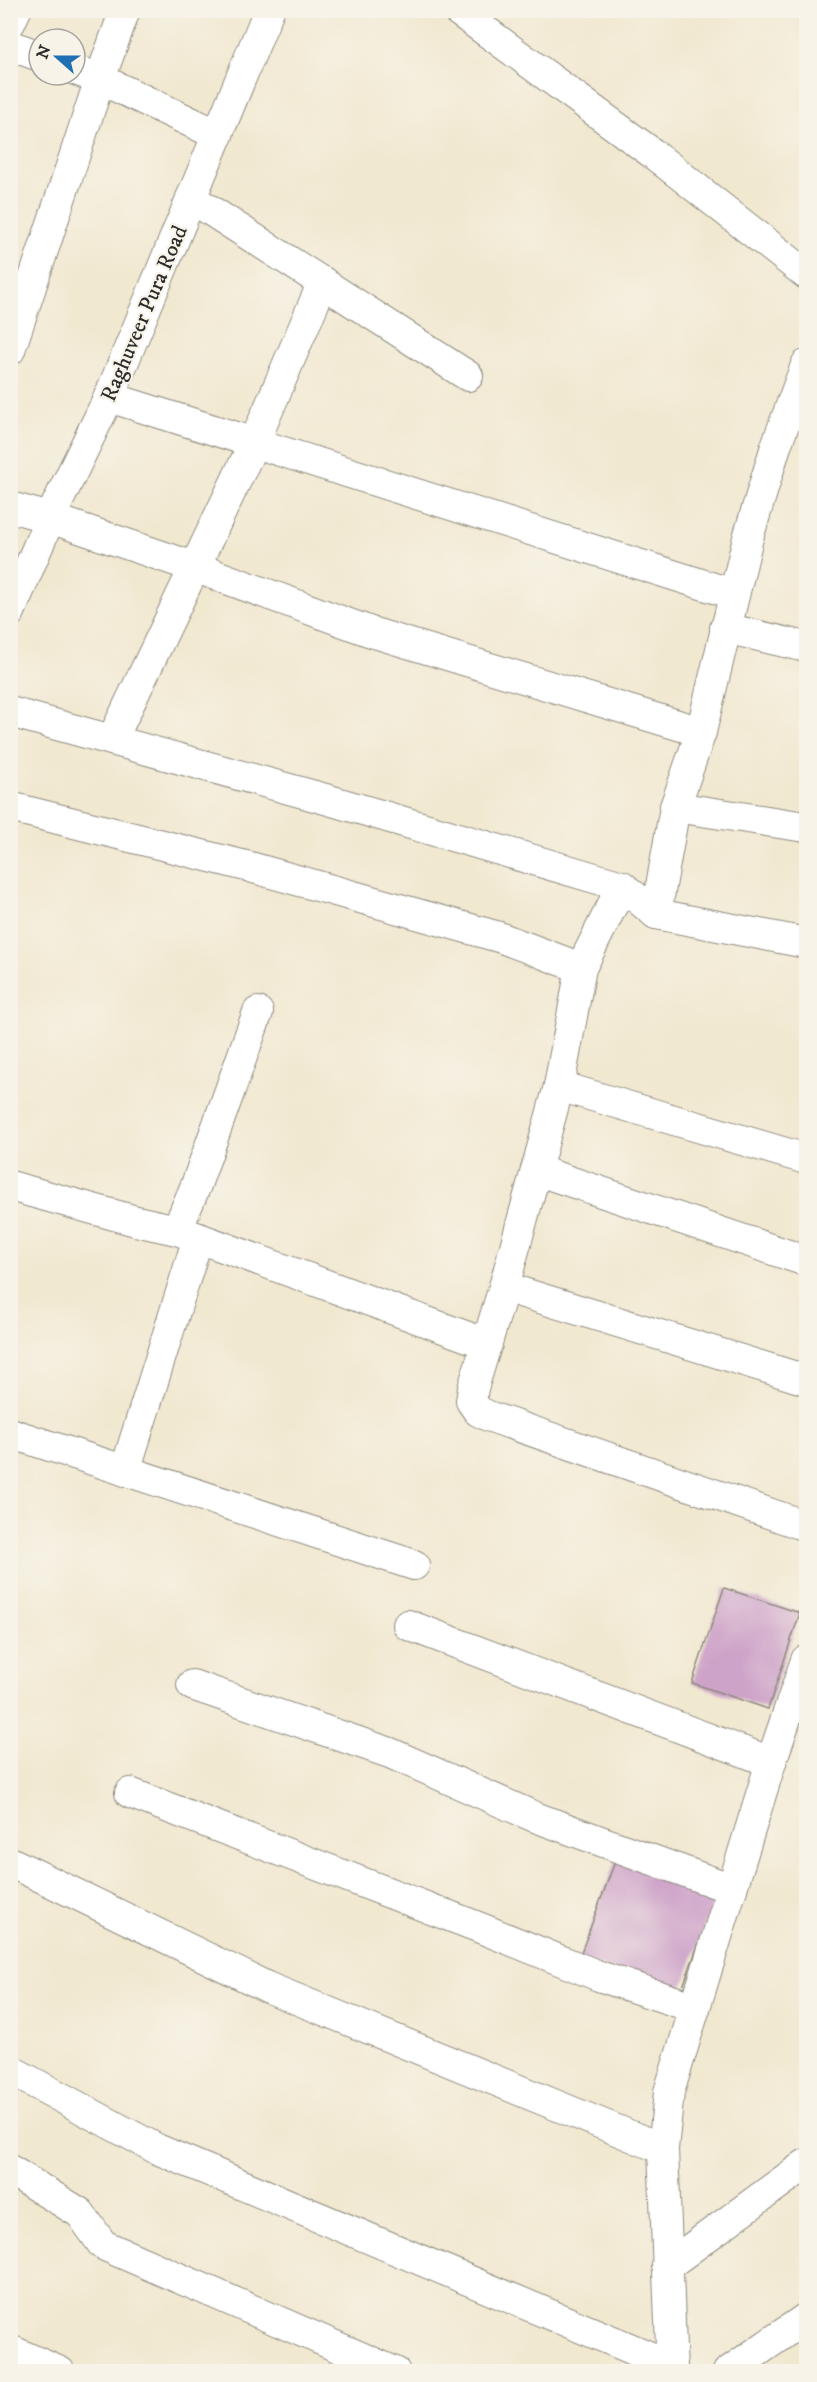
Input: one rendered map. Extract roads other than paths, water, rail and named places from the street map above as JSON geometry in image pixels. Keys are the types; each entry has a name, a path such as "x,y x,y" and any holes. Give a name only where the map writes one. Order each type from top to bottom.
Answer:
{"street":[{"path":"10,23 16,10"},
{"path":"125,10 87,74 218,135"},
{"name":"Raghuveer Pura Road","path":"10,612 50,518 109,397 269,10"},
{"path":"457,10 652,153 807,274"},
{"path":"10,45 27,51"},
{"path":"10,350 83,87"},
{"path":"191,198 468,376"},
{"path":"112,740 254,443 323,282"},
{"path":"656,915 675,807 701,732 733,594 776,446 807,365"},
{"path":"109,397 733,594"},
{"path":"10,507 50,518 194,567 371,632 701,732"},
{"path":"725,628 807,647"},
{"path":"10,712 329,800 622,886 656,915 807,944"},
{"path":"10,807 250,867 499,937 581,968"},
{"path":"675,807 807,827"},
{"path":"622,886 581,968 559,1086 471,1401 478,1411 807,1526"},
{"path":"125,1471 188,1234 196,1185 258,1012"},
{"path":"559,1086 807,1159"},
{"path":"536,1170 807,1261"},
{"path":"10,1186 188,1234 487,1344"},
{"path":"504,1287 807,1380"},
{"path":"10,1433 414,1565"},
{"path":"408,1625 771,1762"},
{"path":"10,2070 157,2149 672,2369 663,2149 669,2092 771,1762 807,1660"},
{"path":"192,1685 390,1753 535,1817 732,1889"},
{"path":"130,1793 599,1976 695,2008"},
{"path":"10,1862 267,1987 663,2149"},
{"path":"667,2266 807,2164"},
{"path":"10,2170 80,2212 103,2245 395,2372"},
{"path":"728,2372 762,2363 807,2318"},
{"path":"10,2350 60,2372"}]}
